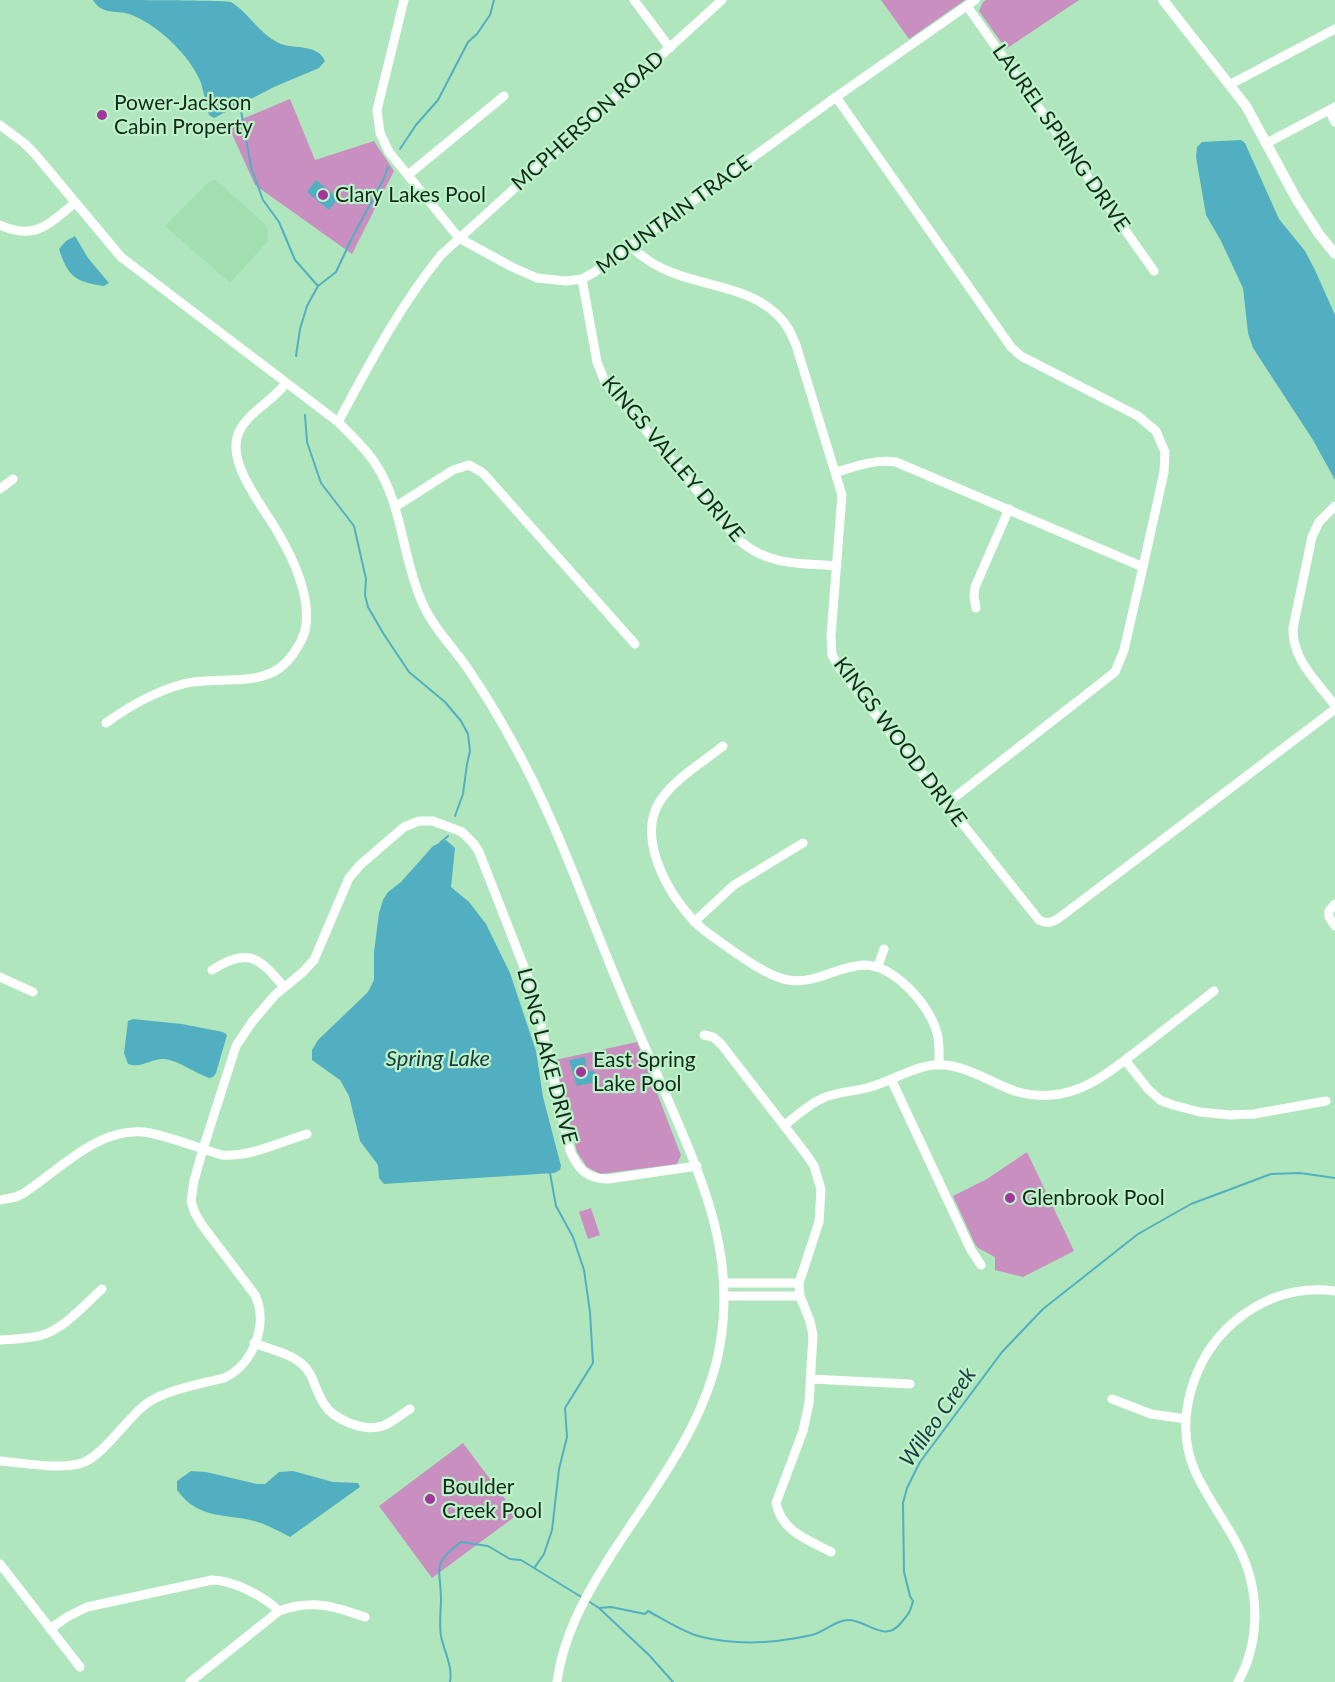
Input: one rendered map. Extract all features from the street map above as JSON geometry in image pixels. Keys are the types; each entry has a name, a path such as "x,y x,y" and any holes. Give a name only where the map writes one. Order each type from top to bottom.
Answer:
{"main road":[{"path":"1163,0 1231,84 1267,142 1296,200 1335,254"}],"street":[{"name":"MOUNTAIN TRACE","path":"404,0 379,97 377,121 383,143 459,238 512,267 537,278 552,280 582,279 971,3"},
{"path":"634,0 670,48"},
{"name":"MCPHERSON ROAD","path":"338,422 372,357 408,298 441,255 722,0"},
{"name":"LAUREL SPRING DRIVE","path":"971,3 1154,271"},
{"path":"1231,84 1335,29"},
{"path":"408,175 504,96"},
{"path":"836,98 1011,346 1021,356 1138,416 1156,431 1165,452 1143,567 1124,650 1115,672 946,804"},
{"path":"1267,142 1332,108 1335,122"},
{"path":"0,125 35,154 121,257 338,422 359,442 375,463 395,507 421,602 488,701 534,782 619,987 697,1166 718,1231 725,1283 721,1337 716,1366 700,1413 677,1454 586,1598 568,1637 557,1682"},
{"path":"0,225 21,232 34,231 75,203"},
{"name":"KINGS WOOD DRIVE","path":"630,246 646,260 673,273 748,296 762,303 783,320 796,345 837,472 842,495 831,636 832,655 841,671 1034,915 1044,922"},
{"name":"KINGS VALLEY DRIVE","path":"582,279 597,362 605,382 740,541 761,556 772,560 837,566"},
{"path":"106,723 120,713 183,684 254,678 271,674 290,659 304,636 306,611 300,580 281,537 246,481 239,462 236,442 245,422 277,394 286,382"},
{"path":"395,507 470,460 635,644"},
{"path":"837,472 871,462 883,460 896,462 1143,567"},
{"path":"0,489 13,479"},
{"path":"1043,934 1044,922 1052,922 1059,918 1335,707 1298,655 1294,646 1293,628 1312,537 1319,522 1335,506"},
{"path":"976,608 975,587 1009,509"},
{"path":"723,746 668,791 657,804 651,828 653,846 666,881 680,905 694,922 725,945 770,974 788,980 812,980 855,966 878,966 902,981 929,1015 938,1035 939,1065"},
{"name":"LONG LAKE DRIVE","path":"0,1461 67,1466 84,1462 97,1453 148,1402 233,1374 246,1361 261,1322 258,1301 202,1225 192,1207 192,1189 203,1149 236,1046 258,1014 314,960 349,878 412,822 426,820 462,832 479,852 533,990 570,1150 575,1162 588,1176 596,1179 697,1166"},
{"path":"694,922 734,885 803,843"},
{"path":"1328,908 1329,917 1335,926"},
{"path":"878,966 884,949"},
{"path":"212,970 234,958 251,958 258,960 284,987"},
{"path":"0,977 33,992"},
{"path":"784,1125 821,1099 838,1093 872,1087 916,1068 939,1065 962,1069 1010,1090 1025,1094 1062,1094 1094,1083 1214,992"},
{"path":"704,1035 712,1037 721,1044 784,1125 813,1166 819,1180 822,1199 819,1222 799,1282 800,1296 813,1328 809,1402 803,1431 776,1503 778,1514 784,1524 831,1552"},
{"path":"1125,1060 1155,1096 1164,1102 1191,1110 1238,1115 1326,1101"},
{"path":"891,1078 971,1250 981,1265"},
{"path":"0,1200 24,1193 100,1140 122,1132 150,1133 222,1155 240,1155 307,1134"},
{"path":"725,1283 799,1282"},
{"path":"0,1340 34,1337 49,1332 66,1321 102,1289"},
{"path":"1238,1682 1248,1661 1253,1642 1254,1595 1248,1569 1238,1546 1194,1470 1188,1447 1186,1419 1188,1402 1198,1370 1207,1353 1228,1327 1258,1304 1273,1297 1306,1289 1335,1290"},
{"path":"725,1296 800,1296"},
{"path":"254,1343 301,1363 312,1377 325,1405 341,1419 375,1427 388,1424 410,1408"},
{"path":"811,1379 910,1384"},
{"path":"1112,1399 1151,1414 1186,1419"},
{"path":"0,1564 80,1667"},
{"path":"50,1629 87,1607 212,1580 230,1582 268,1602 279,1611"},
{"path":"190,1682 279,1611 297,1606 322,1604 365,1617"}],"shaded area":[{"path":"881,0 965,0 909,39"},
{"path":"986,0 1079,0 1006,49 979,11"},
{"path":"290,99 315,160 374,141 394,171 352,254 255,185 228,125"},
{"path":"216,180 267,226 268,241 230,283 165,226 210,181"},
{"path":"637,1042 681,1155 677,1164 600,1174 587,1167 577,1152 555,1060"},
{"path":"1027,1152 1074,1251 1023,1277 995,1270 995,1257 975,1244 953,1196 987,1179"},
{"path":"591,1208 600,1235 588,1239 579,1212"},
{"path":"463,1443 517,1515 432,1578 379,1506"}],"water":[{"path":"93,0 231,2 274,40 281,44 312,49 325,61 319,68 274,87 214,118 209,115 201,83 196,73 171,42 139,18 105,10"},
{"path":"1241,140 1245,143 1279,219 1305,251 1335,315 1335,480 1313,440 1253,348 1248,333 1243,288 1206,215 1196,157 1197,147 1202,142"},
{"name":"Clary Lakes Pool","path":"316,180 338,198 329,210 307,192"},
{"path":"75,236 88,258 109,283 104,286 86,282 70,272 59,249"},
{"name":"Spring Lake","path":"446,840 455,848 451,887 469,902 486,924 510,973 536,1051 543,1097 561,1166 560,1170 554,1173 384,1184 379,1178 378,1165 360,1141 349,1096 340,1080 312,1060 312,1050 318,1040 368,992 374,980 374,952 383,900 433,846"},
{"path":"133,1019 182,1024 223,1032 227,1035 216,1073 209,1078 165,1059 137,1065 128,1064 124,1053 128,1021"},
{"name":"East Spring Lake Pool","path":"585,1057 587,1071 594,1071 597,1082 577,1086 569,1060"},
{"path":"191,1471 265,1484 279,1472 293,1471 333,1482 358,1483 360,1487 290,1537 261,1523 205,1512 195,1507 177,1490 177,1481"}],"waterway":[{"path":"400,149 416,125 438,100 468,42 477,34 490,15 494,0"},
{"path":"240,105 251,167 263,200 279,222 295,260 318,286"},
{"path":"296,356 300,329 307,306 318,286 336,272 388,167"},
{"path":"305,415 307,442 321,483 354,526 366,579 365,595 368,607 409,672 445,702 461,721 468,734 470,751 463,794 455,816"},
{"path":"441,847 440,843 448,836"},
{"path":"535,1567 544,1554 552,1530 559,1469 567,1437 565,1408 593,1363 590,1312 584,1270 573,1237 556,1206 550,1173"},
{"name":"Willeo Creek","path":"588,1601 599,1608 611,1607 645,1614 648,1611 695,1635 730,1642 771,1642 798,1638 812,1635 845,1620 857,1621 876,1630 894,1629 907,1616 913,1601 904,1572 903,1503 907,1488 920,1462 1002,1352 1043,1309 1138,1234 1191,1204 1271,1174 1300,1173 1335,1178"},
{"name":"Willeo Creek","path":"450,1682 449,1665 440,1631 439,1572 442,1561 461,1542 488,1546 510,1559 521,1560 583,1598"},
{"path":"599,1608 649,1655 673,1682"}],"place":[{"name":"Power-Jackson Cabin Property","path":"102,115"},
{"name":"Clary Lakes Pool","path":"323,195"},
{"name":"East Spring Lake Pool","path":"581,1072"},
{"name":"Glenbrook Pool","path":"1010,1198"},
{"name":"Boulder Creek Pool","path":"430,1499"}]}
